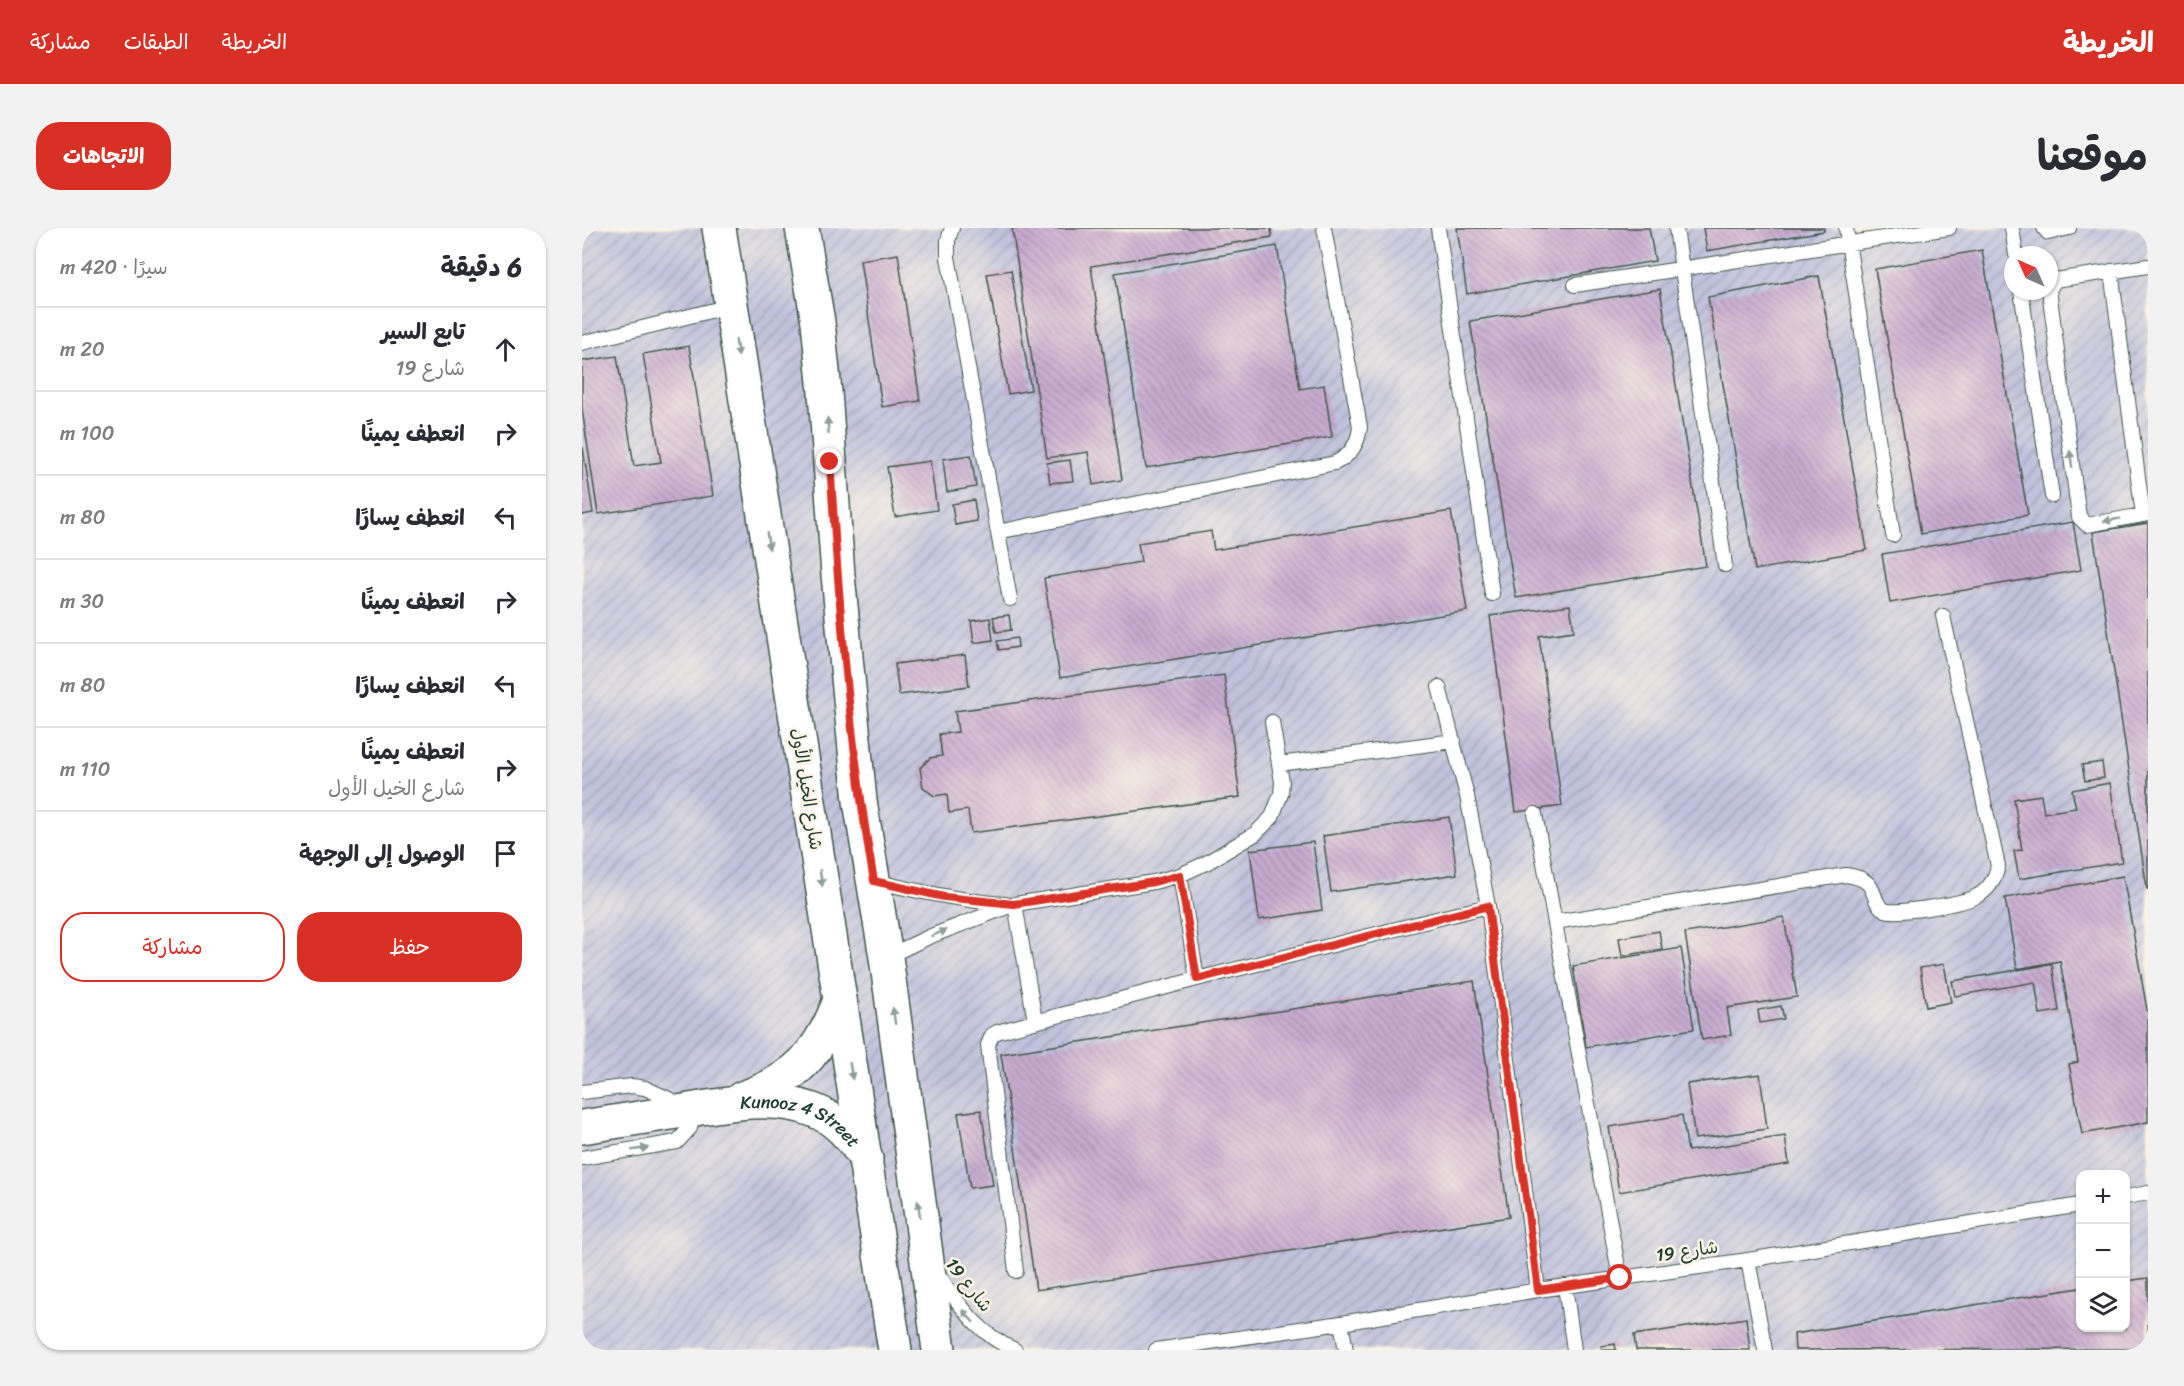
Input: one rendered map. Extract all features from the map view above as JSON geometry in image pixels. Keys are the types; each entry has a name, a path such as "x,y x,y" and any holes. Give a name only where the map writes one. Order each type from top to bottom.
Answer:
{"main road":[{"name":"شارع الخيل الأول","path":"719,228 895,1350"},
{"path":"802,228 818,322 838,575 860,801 886,957 939,1350"},
{"name":"Kunooz 4 Street","path":"708,1107 768,1090 788,1077 820,1042 832,1022 840,1000"},
{"name":"Kunooz 4 Street","path":"582,1127 708,1107 785,1103 815,1111 831,1119 844,1130 866,1159"}],"lane":[{"path":"952,228 948,240 948,257 1010,599"},
{"path":"998,532 1335,463 1350,452 1356,444 1360,427 1324,228"},
{"path":"1438,228 1492,594"},
{"path":"1676,228 1725,566"},
{"path":"1846,228 1893,536"},
{"path":"1575,285 1949,228"},
{"path":"2012,228 2015,246"},
{"path":"2044,228 2048,232 2069,228"},
{"path":"2058,280 2148,266"},
{"path":"2050,300 2079,517 2087,525 2145,514 2111,271"},
{"path":"2022,300 2052,496"},
{"path":"582,343 730,306"},
{"path":"1555,922 1846,875 1864,880 1871,886 1881,906 1893,912 1968,900 1984,891 1991,884 1998,867 1943,616"},
{"path":"1439,687 1467,796 1488,906 1538,1290"},
{"path":"886,957 941,932 1014,904 1154,882 1180,875 1206,863 1265,826 1278,806 1282,782 1272,722"},
{"path":"1279,764 1454,741"},
{"path":"1535,814 1620,1278"},
{"path":"1180,875 1197,979"},
{"path":"874,881 937,896 1014,904"},
{"path":"1014,904 1035,1021"},
{"path":"1016,1271 988,1045 993,1035 1035,1021 1488,906"},
{"path":"582,1092 632,1086 708,1107 677,1142 582,1158"},
{"path":"2130,1196 2148,1193"},
{"name":"شارع 19","path":"1156,1350 1341,1323 1564,1286 1749,1260 2076,1205"},
{"name":"شارع 19","path":"926,1259 972,1320 994,1339 1014,1350"},
{"path":"1749,1260 1765,1350"},
{"path":"1564,1286 1574,1350"},
{"path":"1341,1323 1346,1350"}],"shaded area":[{"path":"582,228 2148,228 2148,1350 582,1350"}],"building":[{"path":"1012,228 1271,228 1272,237 1091,266 1122,480 1093,485 1088,452 1047,458"},
{"path":"1457,228 1649,228 1655,261 1467,294"},
{"path":"1703,228 1824,228 1824,231 1707,251"},
{"path":"1277,246 1300,389 1324,385 1332,437 1146,468 1115,273"},
{"path":"1982,250 2028,515 1921,534 1875,269"},
{"path":"898,254 920,401 882,407 860,260"},
{"path":"1011,270 1031,390 1008,394 987,274"},
{"path":"1819,276 1867,550 1755,570 1708,297"},
{"path":"1660,289 1706,566 1516,598 1470,321"},
{"path":"689,346 713,496 598,514 582,409 582,361 617,356 634,466 661,462 643,354"},
{"path":"582,449 593,513 582,515"},
{"path":"971,455 976,487 947,492 943,459"},
{"path":"1070,460 1073,481 1050,483 1047,463"},
{"path":"930,461 937,510 895,517 887,467"},
{"path":"974,500 977,521 955,525 952,504"},
{"path":"1451,511 1467,611 1060,678 1044,578 1141,562 1138,543 1211,531 1214,550"},
{"path":"2073,522 2081,570 1890,603 1882,554"},
{"path":"2148,523 2148,889 2147,889 2093,532"},
{"path":"1570,605 1574,631 1539,636 1562,806 1516,812 1490,616"},
{"path":"1009,615 1011,630 996,632 993,617"},
{"path":"990,618 993,640 974,643 971,621"},
{"path":"1017,638 1018,647 999,650 997,641"},
{"path":"965,655 969,686 899,695 895,664"},
{"path":"1224,675 1240,797 971,833 968,810 949,813 947,794 934,796 923,787 920,768 930,758 942,756 939,734 958,732 955,711"},
{"path":"2102,762 2104,778 2085,781 2082,765"},
{"path":"2110,783 2122,862 2019,879 2014,851 2022,850 2014,799 2041,795 2044,813 2076,808 2072,790"},
{"path":"1449,817 1457,874 1331,892 1323,836"},
{"path":"1313,842 1322,910 1259,920 1250,850"},
{"path":"2123,876 2148,1015 2148,1122 2082,1134 2069,1064 2078,1062 2060,961 2017,969 2005,898"},
{"path":"1784,917 1797,997 1727,1008 1731,1035 1702,1040 1685,933"},
{"path":"1659,931 1662,949 1622,956 1619,938"},
{"path":"1681,948 1694,1029 1586,1047 1573,966"},
{"path":"1944,964 1951,1002 1926,1007 1920,968"},
{"path":"2052,964 2059,1011 2040,1014 2035,982 1955,996 1952,981"},
{"path":"1474,981 1509,1217 1036,1290 1001,1054"},
{"path":"1781,1006 1784,1019 1760,1023 1758,1010"},
{"path":"1760,1074 1767,1129 1695,1139 1687,1084"},
{"path":"981,1110 993,1185 970,1188 958,1113"},
{"path":"1682,1115 1688,1151 1785,1136 1789,1164 1619,1192 1609,1127"},
{"path":"2148,1278 2148,1349 1795,1350 1794,1334 2076,1289 2076,1332 2130,1332 2130,1280"},
{"path":"1746,1318 1750,1350 1636,1350 1634,1335"},
{"path":"1615,1344 1616,1350 1602,1350 1601,1346"}],"route":[{"path":"830,462 847,688 860,801 874,881 931,895 1014,904 1154,882 1180,875 1197,979 1488,906 1538,1290 1620,1278"}]}
